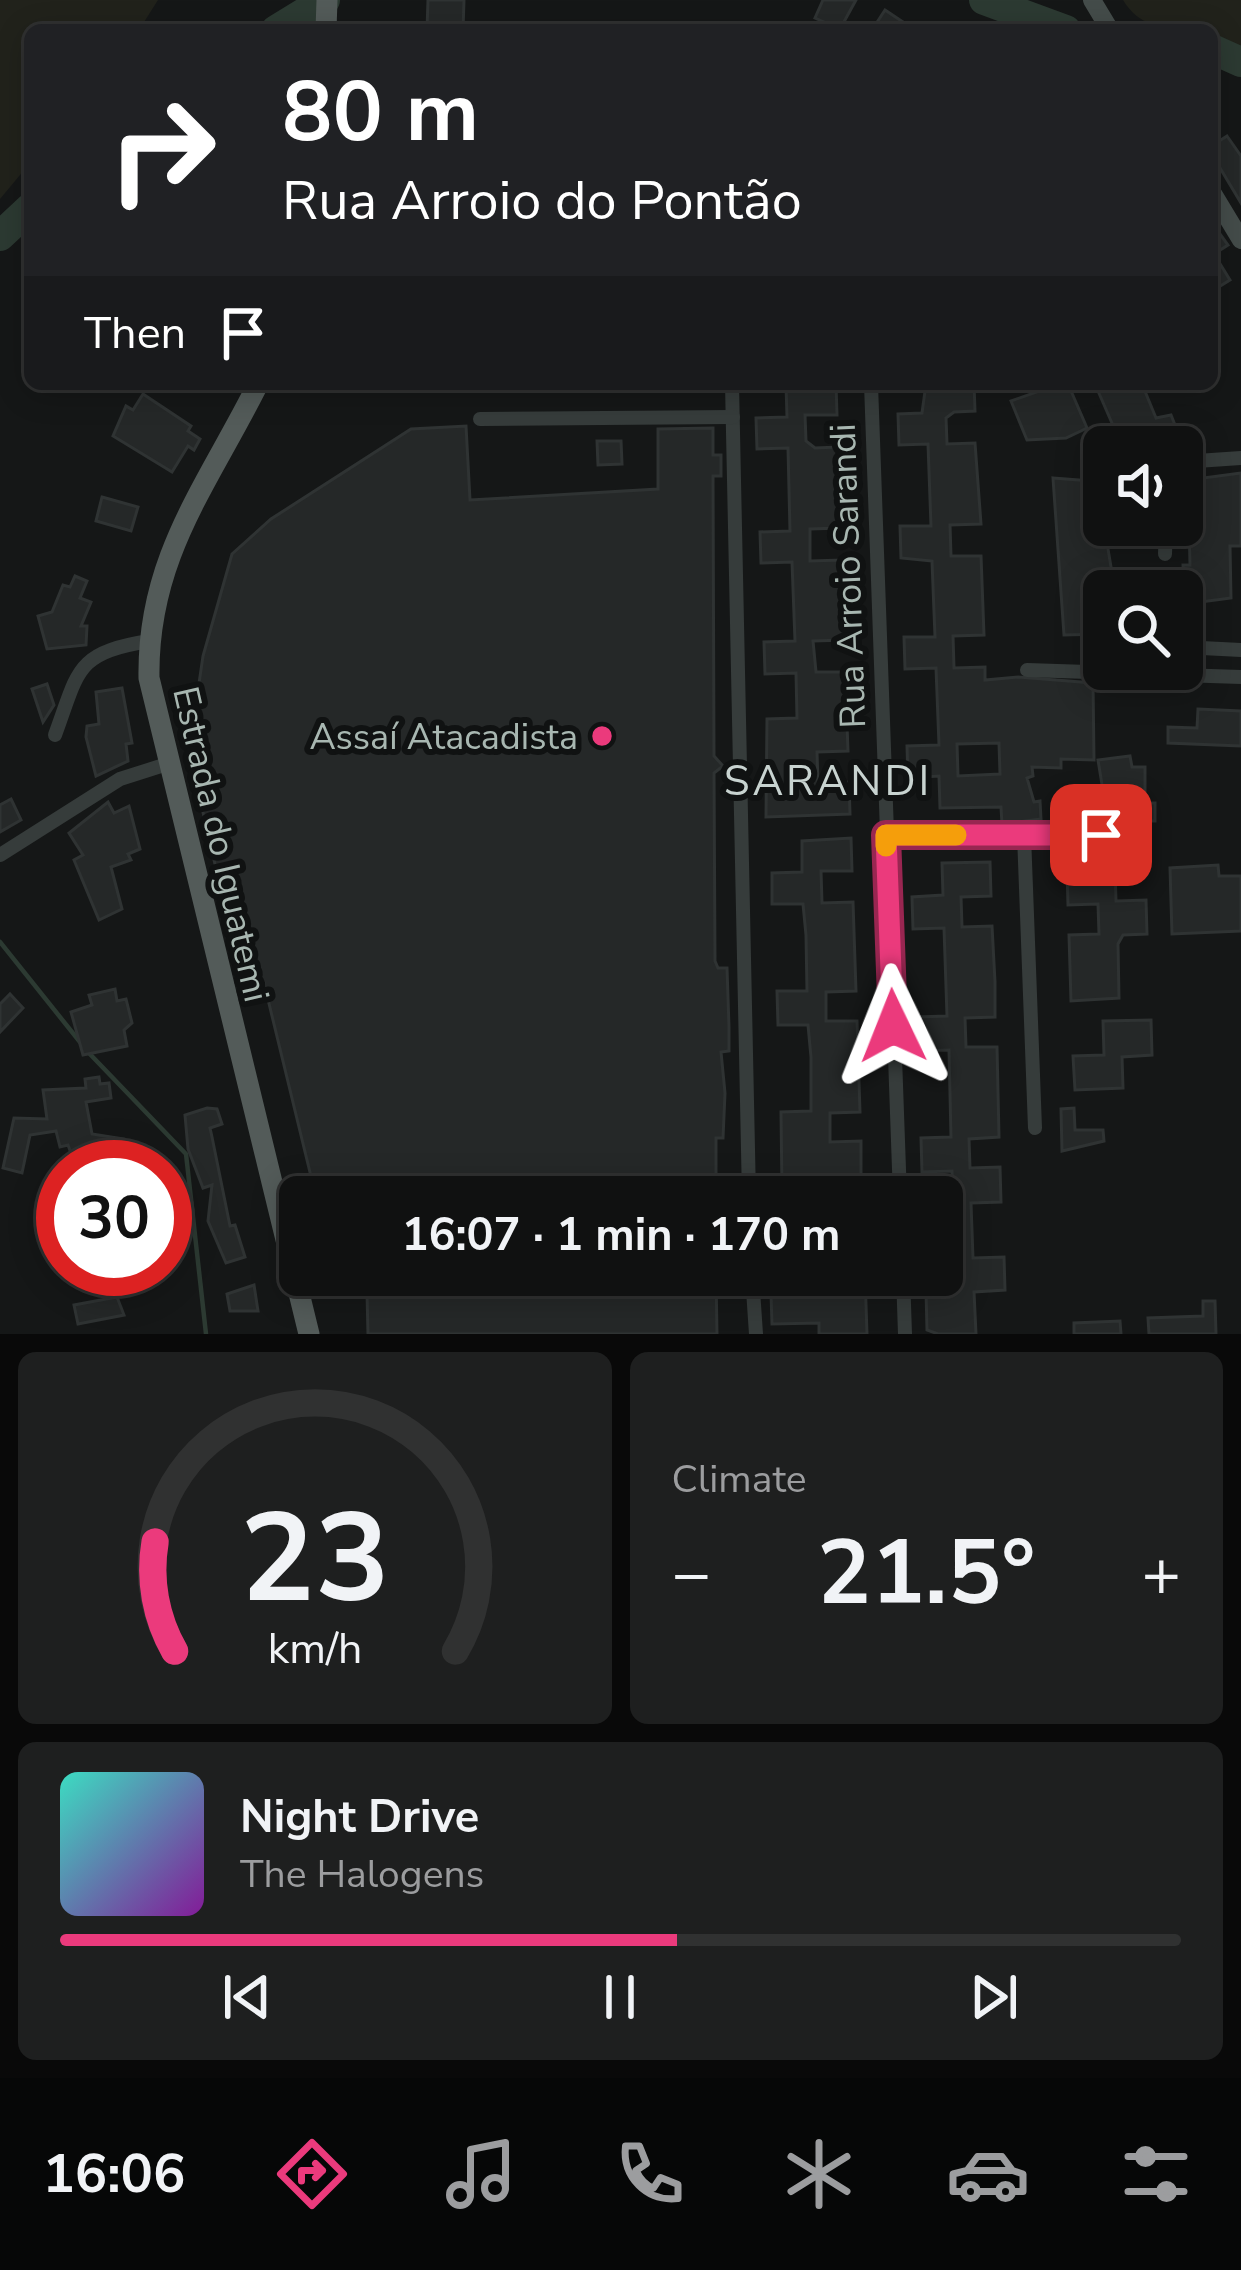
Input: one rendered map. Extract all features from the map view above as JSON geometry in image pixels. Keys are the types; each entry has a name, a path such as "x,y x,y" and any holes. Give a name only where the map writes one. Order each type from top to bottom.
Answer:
{"main road":[{"name":"Estrada do Iguatemi","path":"255,390 168,552 148,641 149,678 309,1334"}],"street":[{"path":"1218,204 1241,240"},
{"path":"732,390 749,1176"},
{"name":"Rua Arroio Sarandi","path":"871,390 899,1176"},
{"path":"480,419 733,417"},
{"path":"1203,461 1241,458"},
{"path":"1165,546 1165,554"},
{"path":"55,735 82,668 106,648 148,641"},
{"path":"1203,648 1241,650"},
{"path":"1027,670 1241,677"},
{"path":"0,855 120,779 167,764"},
{"path":"886,835 1140,836"},
{"path":"1024,835 1035,1128"},
{"path":"753,1296 756,1334"},
{"path":"904,1296 905,1334"}],"shaded area":[{"path":"0,0 158,0 143,24 24,24 24,170 0,199"},
{"path":"1123,0 1241,0 1241,56 1218,48 1218,24 1150,24"}],"building":[{"path":"428,0 464,0 463,24 427,24"},
{"path":"823,0 856,0 843,24 815,18"},
{"path":"885,10 906,24 876,24"},
{"path":"1227,136 1241,156 1241,203 1218,169 1218,142"},
{"path":"1218,231 1228,245 1218,251"},
{"path":"1218,260 1230,280 1218,287"},
{"path":"786,390 836,390 837,415 805,415 806,441 815,448 838,447 840,528 810,529 810,561 842,560 845,640 813,641 816,672 845,672 848,751 817,752 818,784 849,782 850,814 766,817 767,719 797,718 796,673 765,674 764,642 795,641 792,562 761,563 760,532 790,531 788,448 757,449 756,418 787,417"},
{"path":"925,390 974,390 975,411 954,412 946,418 947,444 975,443 981,524 950,525 951,556 981,556 984,635 953,636 954,668 985,667 985,680 1018,677 1083,682 1083,690 1093,690 1094,760 1061,759 1061,768 1032,767 1033,776 1027,778 1034,802 1040,801 1041,819 1002,824 1001,807 940,808 939,776 908,778 907,746 939,745 936,668 905,669 904,637 935,637 932,561 901,558 900,526 931,526 928,444 899,445 898,414 922,413","holes":["999,743 1000,774 958,776 957,744"]},
{"path":"1042,390 1071,390 1086,426 1083,430 1066,438 1027,440 1011,401"},
{"path":"1098,390 1144,390 1156,418 1171,415 1175,426 1113,426"},
{"path":"143,394 191,426 188,431 200,439 194,450 188,446 172,472 113,436 126,406 133,410"},
{"path":"466,426 470,500 658,489 658,429 713,428 713,455 721,455 721,476 713,476 714,756 723,766 714,773 715,961 718,968 727,968 729,1027 729,1051 721,1052 725,1093 723,1138 716,1138 716,1176 311,1176 264,983 243,985 189,752 203,656 232,554 271,519 411,429"},
{"path":"597,441 621,441 622,464 598,465"},
{"path":"1241,473 1241,546 1230,546 1231,598 1203,602 1203,570 1183,570 1183,565 1190,565 1190,546 1203,546 1203,478"},
{"path":"1053,478 1083,480 1083,546 1108,546 1112,570 1083,570 1083,635 1064,635"},
{"path":"102,497 138,507 131,531 96,521"},
{"path":"75,576 87,581 80,598 91,602 81,626 87,626 86,645 47,649 38,616 52,612 63,585 70,587"},
{"path":"47,684 54,705 43,722 32,689"},
{"path":"122,688 132,743 126,744 128,761 96,776 86,737 87,726 99,724 96,692"},
{"path":"1198,709 1241,711 1241,746 1168,743 1168,727 1197,728"},
{"path":"1130,756 1132,767 1145,767 1145,803 1155,803 1155,821 1066,821 1067,806 1079,806 1079,796 1104,797 1098,760"},
{"path":"11,799 21,820 0,832 0,805"},
{"path":"108,802 114,813 129,806 140,849 128,854 131,860 111,867 122,909 99,920 74,860 83,855 69,833"},
{"path":"851,838 852,871 821,871 822,903 853,902 856,991 826,992 826,1021 857,1021 860,1112 830,1113 830,1142 861,1141 861,1176 782,1176 781,1112 811,1111 811,1057 808,1025 778,1025 777,991 807,991 806,935 803,904 772,904 772,873 802,872 802,841"},
{"path":"990,862 991,896 961,897 962,927 992,926 995,982 995,1017 965,1018 966,1047 997,1047 999,1137 969,1139 970,1168 1000,1167 1001,1202 971,1203 973,1258 1004,1257 1005,1290 974,1292 976,1334 927,1330 926,1296 963,1296 963,1176 952,1176 952,1171 922,1172 921,1138 951,1137 949,1050 917,1051 916,1017 947,1016 944,928 913,929 912,897 943,895 942,863"},
{"path":"1218,865 1219,876 1241,876 1241,931 1172,934 1170,868"},
{"path":"1115,869 1116,901 1146,900 1147,934 1123,935 1118,944 1119,998 1071,1001 1069,935 1099,934 1098,904 1068,905 1067,871"},
{"path":"115,989 117,1001 126,999 132,1023 124,1030 127,1046 83,1055 71,1012 92,1005 89,995"},
{"path":"10,994 23,1008 0,1032 0,1004"},
{"path":"1151,1020 1152,1055 1122,1057 1123,1088 1075,1090 1073,1056 1104,1055 1103,1021"},
{"path":"99,1077 100,1084 109,1083 111,1098 86,1102 92,1134 124,1140 58,1140 56,1131 30,1135 22,1173 3,1168 14,1118 47,1119 43,1090 86,1088 85,1079"},
{"path":"1074,1108 1075,1130 1103,1130 1104,1141 1062,1151 1061,1109"},
{"path":"217,1109 222,1124 210,1128 230,1226 235,1225 245,1257 226,1263 208,1221 212,1185 203,1188 192,1159 192,1140 187,1140 185,1115"},
{"path":"254,1285 258,1311 230,1311 227,1294"},
{"path":"367,1296 716,1296 717,1334 368,1334"},
{"path":"771,1296 866,1296 867,1334 819,1334 819,1323 772,1324"},
{"path":"117,1297 124,1315 78,1324 74,1305"},
{"path":"1203,1301 1215,1301 1216,1334 1149,1334 1148,1318 1203,1316"},
{"path":"1120,1321 1121,1334 1074,1334 1074,1323"}],"waterway":[{"path":"286,24 325,0"},
{"path":"984,0 1050,24"},
{"path":"1218,52 1241,62"},
{"path":"0,236 24,214"},
{"path":"0,942 80,1042"},
{"path":"87,1051 186,1154 206,1334"}],"slow traffic":[{"path":"886,846 886,835 956,835"}],"place":[{"name":"Assaí Atacadista","path":"602,736"}],"district":[{"name":"SARANDI","path":"828,780"}],"route":[{"path":"893,1026 886,835 1101,835"}]}
